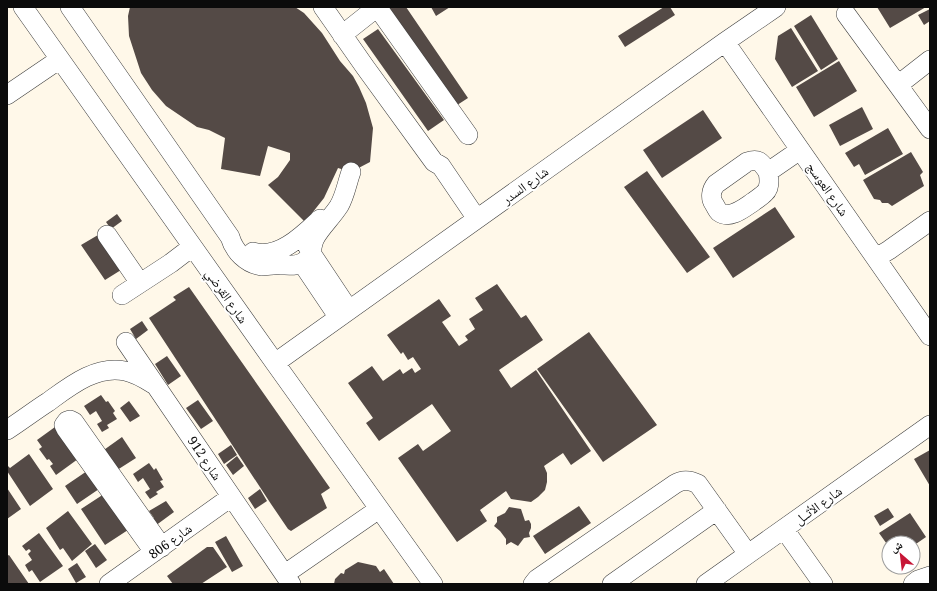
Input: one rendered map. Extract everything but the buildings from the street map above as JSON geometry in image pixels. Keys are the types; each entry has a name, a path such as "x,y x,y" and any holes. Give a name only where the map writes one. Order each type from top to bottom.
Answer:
{"street":[{"name":"شارع القرضي","path":"23,7 192,247 433,584"},
{"path":"70,7 230,237 233,246 248,261 262,266 278,264 289,266 307,258 316,237 339,206 344,194 348,171 335,202 301,237 287,246 270,253 255,253 247,250 230,237"},
{"path":"323,7 434,162 441,166 473,222"},
{"name":"شارع السدر","path":"275,363 776,7"},
{"path":"342,35 371,12 376,10 380,11 468,135"},
{"path":"846,14 930,129"},
{"name":"شارع العوسج","path":"725,42 930,336"},
{"path":"7,95 60,60"},
{"path":"898,85 930,60"},
{"path":"768,172 800,150"},
{"path":"876,258 930,221"},
{"path":"107,234 140,283"},
{"path":"301,237 307,258 344,314"},
{"path":"122,295 171,263 192,247"},
{"name":"شارع 912","path":"126,342 288,579 379,509"},
{"path":"7,430 74,384 92,375 107,370 125,371 135,374 155,385"},
{"path":"70,420 74,422 158,550 66,429 64,425 66,421 70,420"},
{"name":"شارع الأثــل","path":"706,584 930,425"},
{"path":"533,584 537,579 675,484 686,480 698,484 748,554"},
{"name":"شارع 806","path":"110,584 232,497"},
{"path":"612,584 717,510"},
{"path":"784,529 823,584"},
{"path":"913,584 918,580 930,576"}]}
